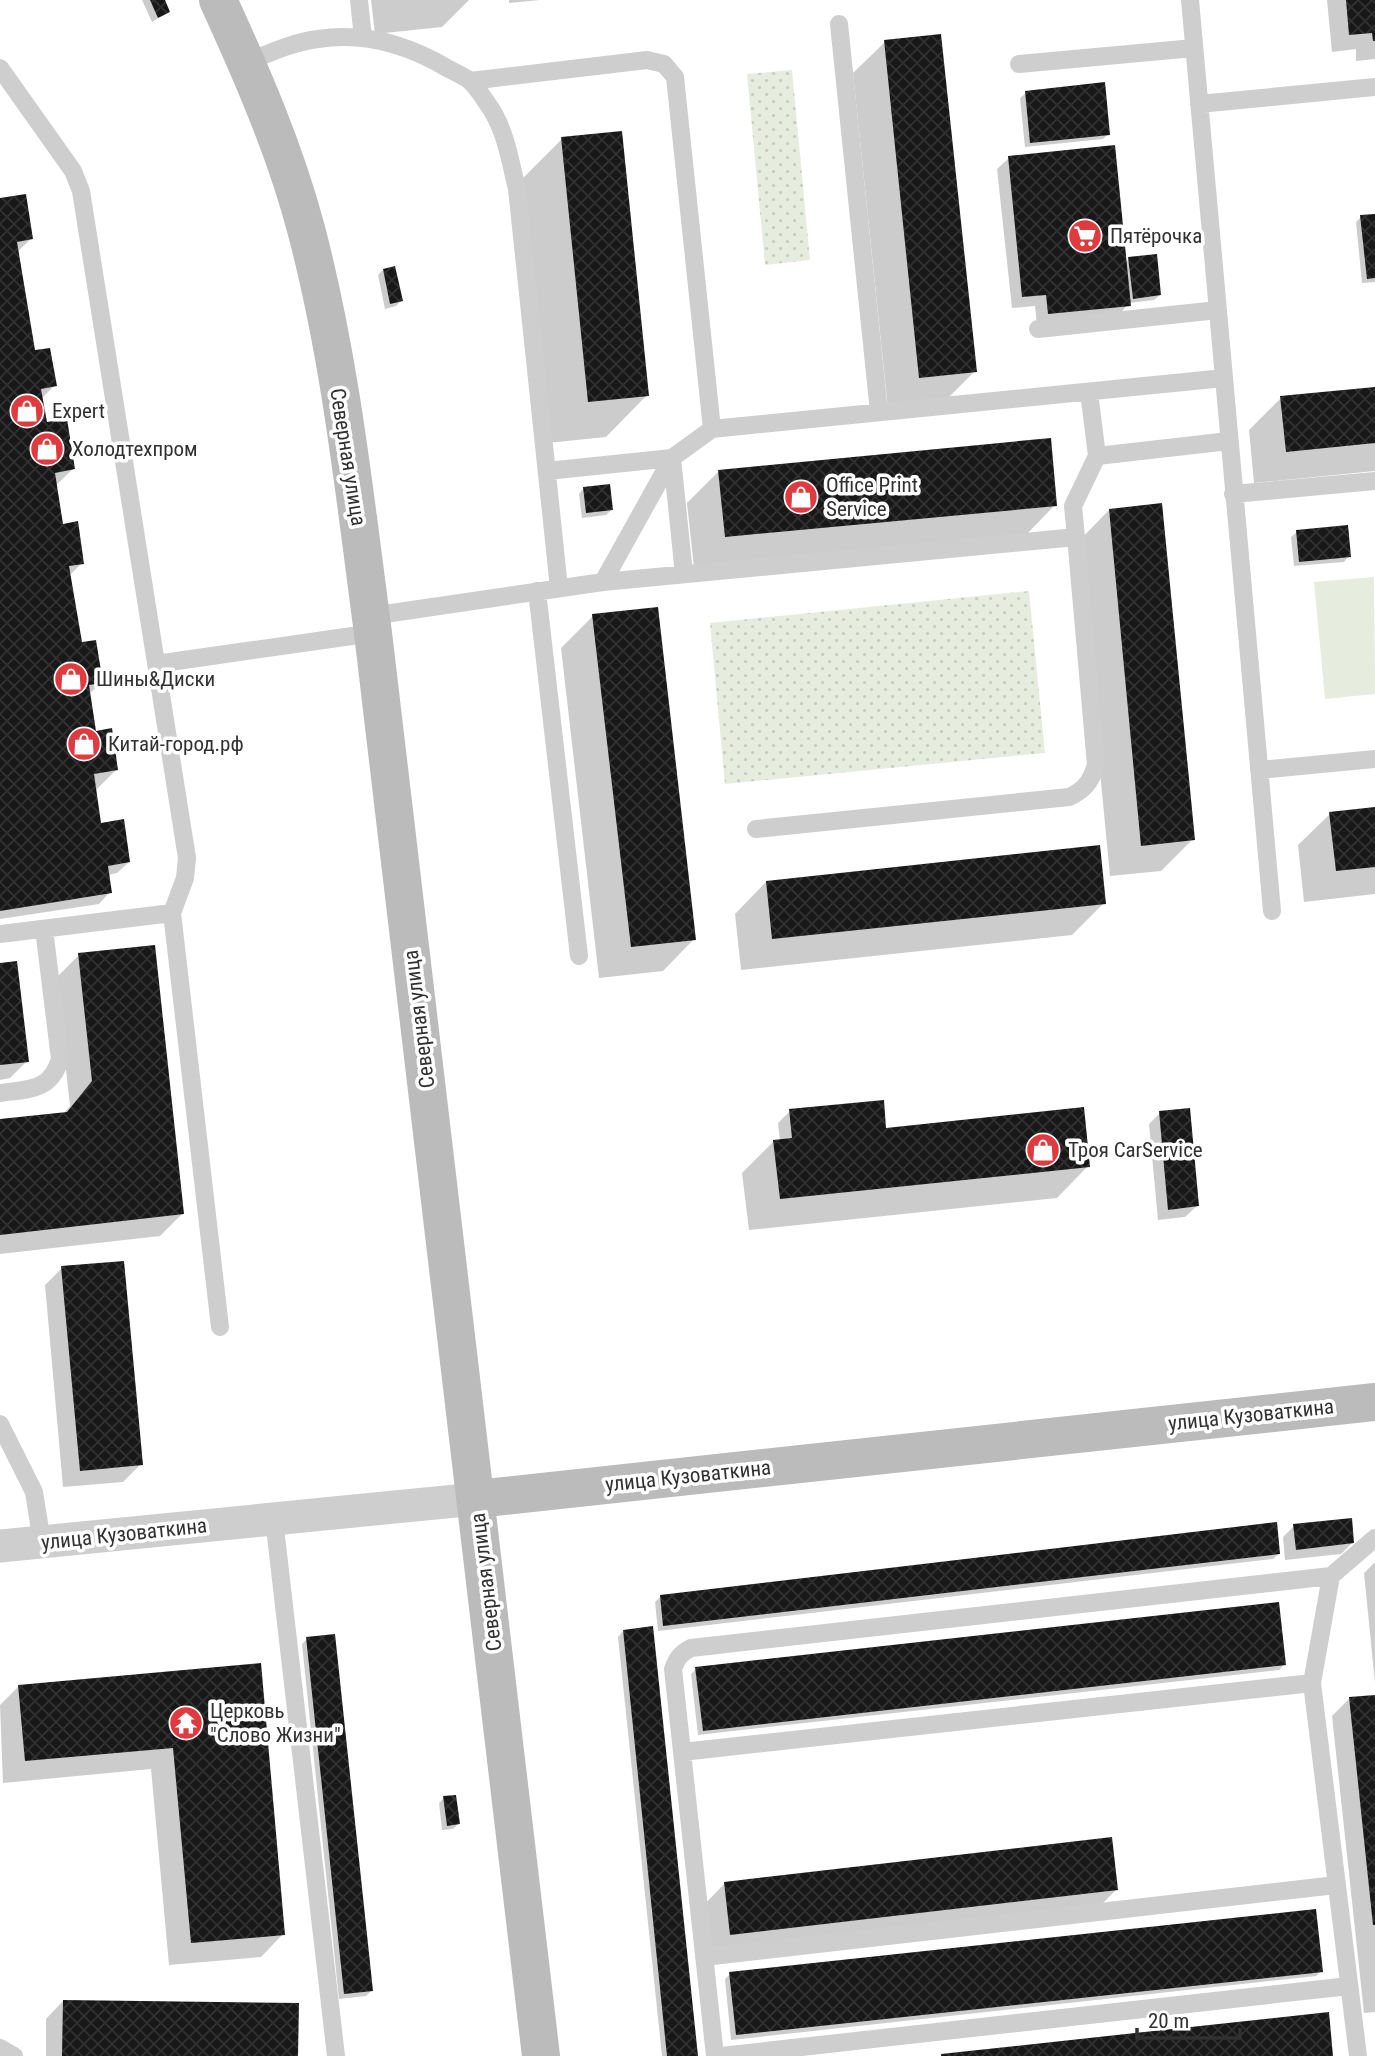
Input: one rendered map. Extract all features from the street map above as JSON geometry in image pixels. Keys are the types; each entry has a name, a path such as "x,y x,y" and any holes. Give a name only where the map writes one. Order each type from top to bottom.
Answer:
{"main road":[{"name":"Северная улица","path":"218,0 247,62 306,228 328,332 351,470 372,625 541,2056"},
{"name":"улица Кузоваткина","path":"476,1499 1375,1402"}],"street":[{"name":"улица Кузоваткина","path":"0,1546 476,1499"}],"lane":[{"path":"359,0 363,38"},
{"path":"1190,0 1272,911"},
{"path":"839,24 879,412"},
{"path":"247,62 304,41 321,38 363,38 405,47 470,81 489,104 502,131 517,189 559,588"},
{"path":"1019,64 1194,48"},
{"path":"470,81 647,60 664,64 676,77 712,429"},
{"path":"0,68 73,171 81,191 187,858 186,878 172,913 220,1327"},
{"path":"1199,104 1375,87"},
{"path":"1038,330 1218,310"},
{"path":"603,582 672,458 712,429 1224,378"},
{"path":"756,829 1069,797 1081,791 1091,781 1096,765 1073,506 1097,456 1090,392"},
{"path":"1097,456 1229,441"},
{"path":"547,471 672,458"},
{"path":"672,458 684,575"},
{"path":"1233,494 1375,481"},
{"path":"156,664 372,625 537,591 603,582 1076,537"},
{"path":"537,591 579,956"},
{"path":"1259,770 1375,759"},
{"path":"0,934 172,913"},
{"path":"0,1093 46,1083 56,1073 60,1059 44,929"},
{"path":"0,1424 34,1492 42,1542"},
{"path":"274,1519 336,2056"},
{"path":"715,2056 673,1669 676,1659 683,1652 691,1648 1331,1576 1375,1538"},
{"path":"1331,1576 1312,1683 1358,2056"},
{"path":"682,1752 1312,1683"},
{"path":"704,1957 1336,1885"},
{"path":"721,2056 1349,1986"},
{"path":"0,2048 14,2056"}],"shaded area":[{"path":"792,70 810,260 765,265 747,74"},
{"path":"1374,577 1375,694 1325,699 1314,582"},
{"path":"1029,591 1045,753 725,784 710,623"}],"building":[{"path":"150,0 165,0 170,12 158,18"},
{"path":"1346,0 1375,0 1375,41 1372,33 1349,35"},
{"path":"941,34 977,372 919,378 884,40"},
{"path":"1105,82 1110,135 1030,143 1025,91"},
{"path":"622,131 649,396 588,402 561,137"},
{"path":"1115,145 1131,306 1048,314 1046,295 1022,297 1008,156"},
{"path":"26,194 33,239 17,242 35,350 50,348 57,386 41,389 47,422 67,419 75,469 55,473 63,524 78,521 84,564 69,566 82,642 96,640 103,683 89,685 96,731 112,728 118,770 94,774 101,823 124,819 130,862 108,866 112,893 0,911 0,198"},
{"path":"1375,214 1375,278 1367,279 1360,215"},
{"path":"1157,254 1161,295 1133,299 1128,257"},
{"path":"395,266 403,301 390,304 383,269"},
{"path":"1375,387 1375,443 1286,452 1280,396"},
{"path":"1051,438 1057,506 725,537 718,470"},
{"path":"610,484 613,510 586,513 583,487"},
{"path":"1162,503 1195,840 1141,846 1109,509"},
{"path":"1348,525 1351,557 1299,562 1296,530"},
{"path":"658,607 696,940 631,947 592,614"},
{"path":"1375,807 1375,867 1336,871 1329,812"},
{"path":"1100,845 1106,904 772,939 766,881"},
{"path":"155,945 184,1214 0,1235 0,1119 67,1112 92,1081 78,953"},
{"path":"17,961 29,1062 0,1065 0,963"},
{"path":"884,1100 886,1128 1084,1107 1090,1167 780,1199 773,1140 792,1138 789,1109"},
{"path":"1190,1108 1199,1206 1168,1210 1159,1111"},
{"path":"124,1261 143,1465 80,1471 61,1266"},
{"path":"1352,1518 1354,1543 1296,1550 1293,1524"},
{"path":"1277,1522 1280,1554 663,1626 660,1595"},
{"path":"1279,1602 1286,1665 703,1731 695,1667"},
{"path":"653,1626 698,2056 667,2056 623,1630"},
{"path":"335,1634 373,1991 344,1994 306,1637"},
{"path":"261,1663 285,1935 191,1943 173,1748 25,1761 18,1685"},
{"path":"1375,1695 1375,1925 1373,1925 1349,1697"},
{"path":"456,1795 460,1824 447,1826 443,1796"},
{"path":"1112,1837 1118,1890 730,1935 724,1882"},
{"path":"1316,1909 1323,1972 736,2035 729,1972"},
{"path":"63,2000 299,2003 298,2056 62,2056"},
{"path":"1329,2012 1333,2056 941,2056 941,2054"}],"place":[{"name":"Пятёрочка","path":"1085,236"},
{"name":"Expert","path":"27,411"},
{"name":"Холодтехпром","path":"47,449"},
{"name":"Office Print Service","path":"801,497"},
{"name":"Шины&Диски","path":"71,679"},
{"name":"Китай-город.рф","path":"84,744"},
{"name":"Троя CarService","path":"1043,1150"},
{"name":"Церковь \"Слово Жизни\"","path":"186,1723"}]}
